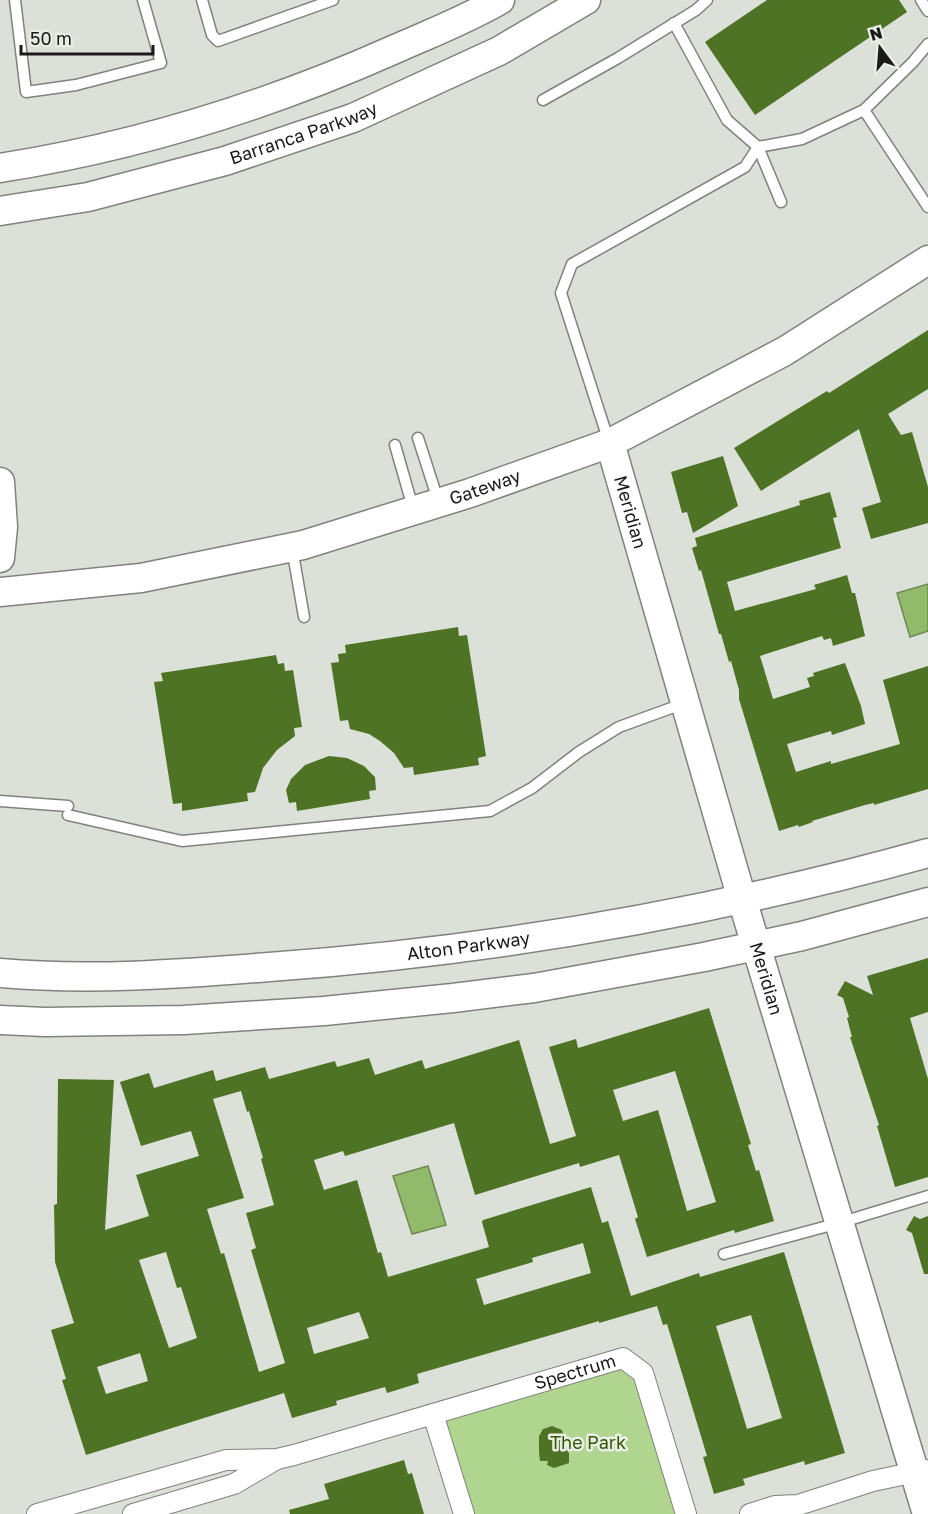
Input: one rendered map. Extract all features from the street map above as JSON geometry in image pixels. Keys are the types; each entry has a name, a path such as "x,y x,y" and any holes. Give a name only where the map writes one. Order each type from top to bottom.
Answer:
{"main road":[{"path":"0,168 136,139 202,121 329,78 474,15 500,0"},
{"name":"Barranca Parkway","path":"0,211 88,196 225,161 353,118 499,51 586,0"},
{"name":"Gateway","path":"0,592 141,578 292,547 426,507 610,443 785,351 928,260"},
{"name":"Meridian","path":"610,443 742,899 839,1223 921,1471 927,1514"},
{"path":"0,482 3,527 0,558"},
{"name":"Alton Parkway","path":"0,974 46,976 168,974 379,958 583,931 788,889 928,853"},
{"path":"0,1020 148,1022 370,1007 534,988 802,936 928,902"}],"street":[{"name":"Spectrum","path":"133,1514 234,1484 277,1459 623,1358 643,1373 686,1514"},
{"path":"433,1414 464,1514"},
{"name":"Spectrum","path":"37,1514 226,1460 277,1459"},
{"path":"750,1514 775,1506 793,1510 873,1481 921,1471"}],"lane":[{"path":"15,0 26,92 76,85 161,63 143,0"},
{"path":"202,0 212,35 218,41 333,0"},
{"path":"543,100 618,58 707,0"},
{"path":"921,0 928,11"},
{"path":"674,23 727,120 758,147 781,202"},
{"path":"610,443 561,293 572,264 744,168 758,147 802,139 864,110 928,44"},
{"path":"864,110 928,207"},
{"path":"418,438 426,507"},
{"path":"395,445 426,507"},
{"path":"292,547 304,618"},
{"path":"0,801 68,811 182,841 490,812 532,788 579,752 619,727 685,703"},
{"path":"724,1254 928,1196"}],"green space":[{"name":"The Park","path":"623,1358 643,1373 686,1514 464,1514 433,1414"}],"shaded area":[{"path":"928,584 928,631 910,637 897,593"},
{"path":"428,1166 446,1225 412,1234 393,1176"}],"building":[{"path":"767,0 899,0 907,12 755,115 705,42"},
{"path":"928,330 928,389 888,414 901,435 912,432 928,487 928,523 871,539 862,508 881,502 859,429 761,491 734,448 827,391 829,393"},
{"path":"723,456 738,506 693,533 687,512 682,513 671,472"},
{"path":"830,492 837,517 833,518 841,548 727,582 735,611 816,589 814,585 847,575 852,593 855,593 865,636 833,646 831,638 824,640 822,636 760,656 773,699 810,687 807,678 814,676 813,673 845,663 861,706 865,724 832,735 831,731 787,744 796,772 900,744 883,680 928,666 928,789 779,831 739,699 739,690 731,661 729,662 721,634 719,634 701,570 699,571 692,548 697,546 695,538 800,505 799,501"},
{"path":"458,627 459,636 467,635 486,756 478,758 479,765 414,775 413,767 404,768 394,753 380,741 369,734 350,729 348,720 340,721 331,663 339,662 338,654 346,653 345,645"},
{"path":"276,655 278,664 284,663 285,671 293,670 302,727 294,728 295,736 277,750 263,768 255,792 247,793 248,801 182,811 182,803 173,804 154,682 163,681 161,673"},
{"path":"329,756 347,758 364,766 375,777 376,790 369,791 370,799 297,811 296,802 289,803 286,790 291,779 305,765"},
{"path":"928,958 928,1012 910,1018 928,1079 928,1177 895,1187 877,1126 879,1125 850,1037 852,1037 847,1018 849,1017 843,998 837,995 845,981 873,995 867,976"},
{"path":"709,1008 751,1144 748,1145 756,1171 759,1170 774,1221 735,1233 734,1230 647,1257 635,1219 638,1217 619,1155 580,1167 579,1163 475,1195 454,1123 345,1156 343,1151 314,1160 324,1190 357,1180 378,1253 381,1252 388,1277 489,1247 483,1220 591,1187 602,1223 608,1221 631,1296 699,1273 700,1277 784,1252 845,1453 805,1465 804,1461 743,1479 745,1485 714,1494 703,1457 707,1456 667,1324 663,1325 657,1306 417,1374 419,1383 387,1393 385,1387 336,1401 337,1405 292,1418 284,1393 86,1455 62,1380 66,1379 51,1330 74,1323 55,1262 54,1205 57,1204 58,1079 114,1080 105,1230 149,1216 136,1175 199,1156 191,1131 141,1146 120,1082 149,1073 154,1088 213,1070 216,1081 265,1067 269,1079 335,1061 337,1067 369,1058 375,1075 422,1060 425,1069 519,1040 550,1144 576,1136 549,1047 576,1039 578,1048","holes":["675,1071 716,1202 687,1211 658,1110 623,1121 613,1090","241,1091 263,1158 261,1159 274,1205 246,1213 256,1248 251,1250 285,1363 259,1372 224,1253 221,1254 207,1209 244,1198 213,1099","583,1243 591,1273 484,1305 476,1279 533,1262 532,1258","166,1252 177,1288 181,1287 197,1338 169,1348 139,1260","359,1312 369,1338 314,1354 307,1328","751,1315 782,1418 747,1429 716,1326","140,1353 148,1381 106,1394 97,1367"]},
{"path":"914,1216 920,1219 928,1216 928,1274 924,1274 912,1233 906,1230"},
{"path":"552,1426 562,1430 569,1454 569,1463 554,1468 547,1465 548,1461 540,1461 539,1452 539,1436 543,1429"},
{"path":"404,1460 408,1474 412,1473 424,1514 290,1514 289,1510 329,1499 324,1484"}]}
